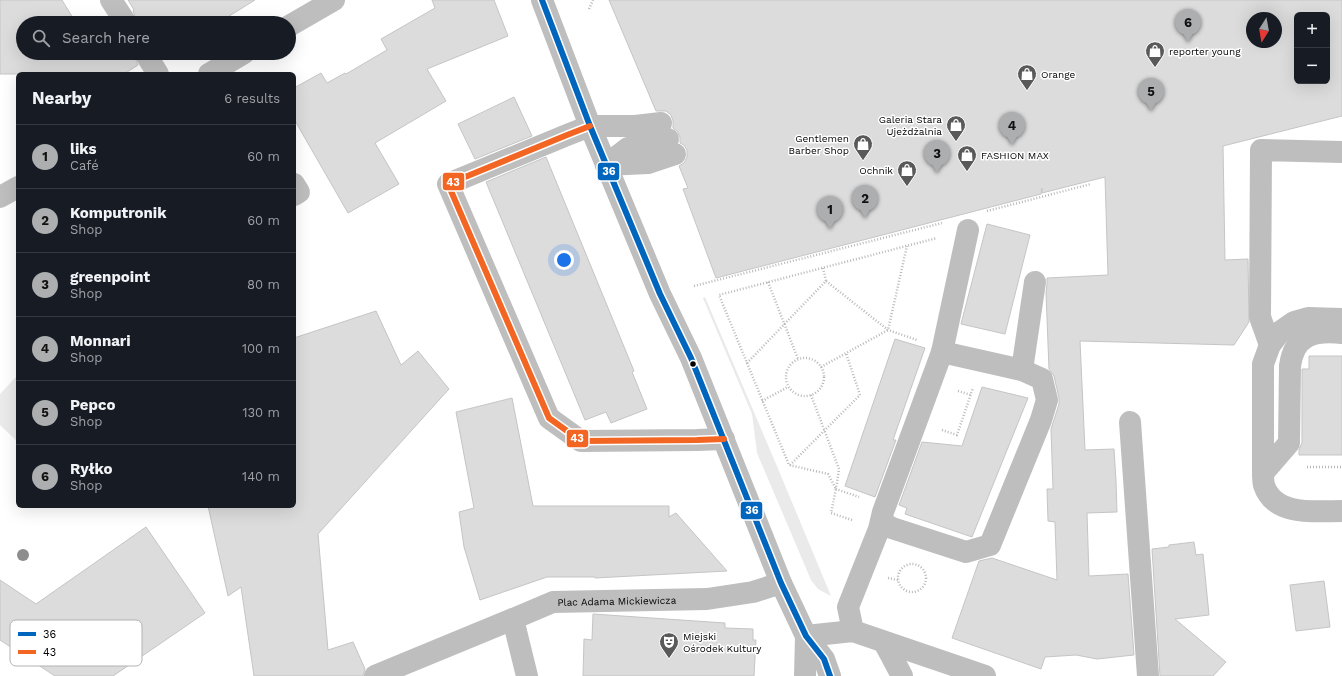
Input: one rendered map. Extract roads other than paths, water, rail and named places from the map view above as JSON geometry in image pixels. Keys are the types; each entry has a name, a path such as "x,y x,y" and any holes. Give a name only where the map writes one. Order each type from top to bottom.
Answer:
{"street":[{"path":"111,0 121,16"},
{"path":"296,22 334,0"},
{"path":"542,0 606,165 660,294 691,358 782,583 806,636 824,659 830,676"},
{"path":"149,60 157,72"},
{"path":"606,165 648,163 668,139 635,126 590,126 567,134 448,184 549,418 581,441 724,439"},
{"path":"1270,345 1260,317 1261,150 1342,152"},
{"path":"0,197 16,188"},
{"path":"853,631 848,607 880,525 883,512 942,352 968,230"},
{"path":"1022,370 1035,282"},
{"path":"1342,319 1308,318 1294,322 1281,331 1270,345 1263,364 1264,486 1272,498 1284,506 1299,511 1342,511"},
{"path":"1263,472 1289,443 1290,366 1291,356 1295,348 1300,341 1307,336 1315,334 1342,333"},
{"path":"880,525 966,552 990,545 1041,420 1047,400 1042,379 1022,370 942,352"},
{"path":"1130,422 1148,676"},
{"name":"Plac Adama Mickiewicza","path":"375,676 552,602 707,599 754,592 782,583"},
{"path":"513,619 527,676"},
{"path":"806,636 853,631 985,676"},
{"path":"806,636 806,676"},
{"path":"884,642 902,676"}],"place":[{"name":"Ryłko","path":"1188,42"},
{"name":"reporter young","path":"1155,68"},
{"name":"Orange","path":"1027,91"},
{"name":"Pepco","path":"1151,111"},
{"name":"Galeria Stara Ujeżdżalnia","path":"956,142"},
{"name":"Monnari","path":"1012,145"},
{"name":"Gentlemen Barber Shop","path":"863,161"},
{"name":"FASHION MAX","path":"967,172"},
{"name":"greenpoint","path":"937,173"},
{"name":"Ochnik","path":"907,187"},
{"name":"Komputronik","path":"865,218"},
{"name":"liks","path":"830,229"},
{"name":"Miejski Ośrodek Kultury","path":"669,659"}]}
